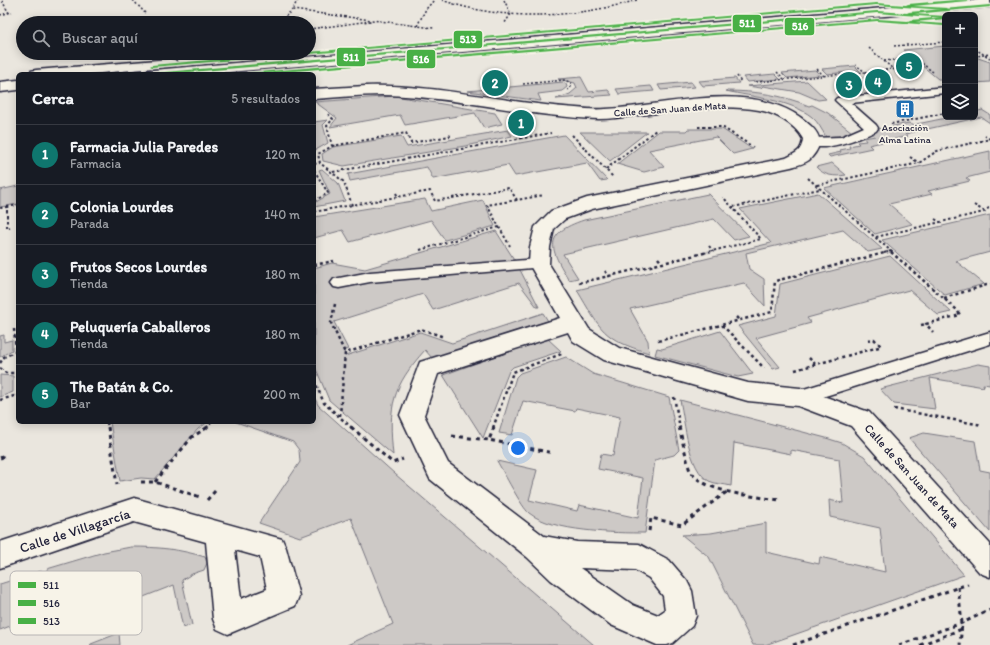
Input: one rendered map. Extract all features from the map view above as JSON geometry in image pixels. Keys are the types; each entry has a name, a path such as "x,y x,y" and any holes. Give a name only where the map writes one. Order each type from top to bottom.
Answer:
{"main road":[{"path":"316,50 602,29 936,0"},
{"path":"193,72 990,3"},
{"path":"60,72 203,60"},
{"path":"0,77 16,76"},
{"path":"0,87 16,86"},
{"name":"Calle de San Juan de Mata","path":"316,94 371,90 416,91 551,111 599,114 692,105 726,104 764,106 783,114 800,124 811,136 812,142"},
{"path":"539,264 540,247 545,227 558,216 574,208 791,162 805,155 812,146 812,142"},
{"name":"Calle de San Juan de Mata","path":"539,264 581,335 612,354 748,392 800,397 860,418 990,564"},
{"path":"537,548 577,555 639,557 659,569 677,591 681,616 662,632 622,615 561,571 537,548 439,471 412,415 428,368 573,322"},
{"name":"Calle de Villagarcía","path":"0,555 134,510 218,534"}],"lane":[{"path":"812,142 829,143 854,138 872,128 841,100 942,90"},
{"path":"339,283 370,278 539,264"},
{"name":"Calle de San Juan de Mata","path":"800,397 990,338"}],"path":[{"path":"133,0 145,13"},
{"path":"286,16 298,0"},
{"path":"417,26 426,9 434,0"},
{"path":"442,0 469,8 511,14 558,14 618,7 637,0"},
{"path":"504,0 511,14"},
{"path":"2,1 9,13"},
{"path":"292,10 439,29"},
{"path":"0,15 12,12"},
{"path":"504,25 511,14"},
{"path":"316,28 375,20"},
{"path":"894,46 942,42"},
{"path":"869,48 902,77"},
{"path":"978,52 990,58"},
{"path":"978,54 990,54"},
{"path":"884,61 915,58 933,72"},
{"path":"856,65 865,72"},
{"path":"817,69 824,76"},
{"path":"760,82 893,69"},
{"path":"777,72 784,80"},
{"path":"736,76 742,82"},
{"path":"520,85 565,80 571,83 571,87 563,93"},
{"path":"324,112 333,119 327,126 332,146"},
{"path":"910,120 942,114"},
{"path":"693,127 722,127 755,149"},
{"path":"567,130 606,169 615,181"},
{"path":"606,169 656,130"},
{"path":"352,205 344,182 320,162 318,154 332,146 373,137 406,133 411,143 450,136 449,134"},
{"path":"333,172 553,133"},
{"path":"985,136 990,139"},
{"path":"817,186 919,163 937,151 990,139"},
{"path":"946,145 951,148"},
{"path":"910,157 919,163"},
{"path":"316,163 320,162"},
{"path":"873,169 877,172"},
{"path":"316,173 328,193 316,200"},
{"path":"803,174 944,298 960,316 921,325"},
{"path":"316,212 430,191 435,201 509,188 517,200"},
{"path":"733,207 820,189"},
{"path":"573,285 761,240 718,192"},
{"path":"396,193 398,197"},
{"path":"413,252 499,227 487,205 551,194"},
{"path":"769,196 773,199"},
{"path":"0,208 16,205"},
{"path":"974,205 984,212"},
{"path":"6,207 7,228 10,227"},
{"path":"875,237 984,212 990,207"},
{"path":"935,219 940,223"},
{"path":"709,246 713,251"},
{"path":"654,342 682,333 722,325 772,312 775,281 891,252"},
{"path":"658,258 662,263"},
{"path":"316,265 331,261 338,262"},
{"path":"605,271 609,276"},
{"path":"339,283 331,323 345,353"},
{"path":"944,298 990,284"},
{"path":"736,317 739,320"},
{"path":"926,324 934,332 926,334"},
{"path":"722,325 766,370"},
{"path":"14,329 16,343"},
{"path":"868,340 874,339 881,346"},
{"path":"797,369 888,344"},
{"path":"0,363 4,357 16,351"},
{"path":"489,440 513,372 572,351"},
{"path":"809,358 815,364"},
{"path":"0,368 6,373 16,373"},
{"path":"316,385 324,403 394,463 408,456"},
{"path":"674,391 688,461 693,476 704,485 779,500"},
{"path":"0,400 16,395"},
{"path":"894,409 982,425"},
{"path":"107,424 117,485"},
{"path":"155,482 192,437 210,424"},
{"path":"449,436 489,440 553,453"},
{"path":"0,458 5,456"},
{"path":"639,557 649,534 651,518 682,525 728,490"},
{"path":"40,566 40,571"},
{"path":"793,645 964,585"},
{"path":"958,587 962,623 960,645"},
{"path":"899,645 962,623 990,610"},
{"path":"920,645 962,629"}],"shaded area":[{"path":"942,46 942,79 938,79 903,50"},
{"path":"978,58 990,62 990,82 978,83"},
{"path":"855,66 860,71 827,74 822,69"},
{"path":"815,70 820,75 787,78 782,73"},
{"path":"775,74 780,79 747,82 743,77"},
{"path":"581,77 589,92 608,90 612,95 556,99 570,94 577,88 575,83 558,79"},
{"path":"735,78 739,83 703,86 699,81"},
{"path":"807,81 826,99 818,100 799,92 763,86 761,88 747,86"},
{"path":"563,82 567,87 562,91 538,94 541,101 467,91"},
{"path":"691,82 695,87 661,90 658,85"},
{"path":"651,86 654,91 619,94 616,89"},
{"path":"726,91 769,94 809,106 812,105 828,113 852,132 845,135 826,137 814,119 803,111 771,100"},
{"path":"395,96 495,113 502,124 484,128 475,113 405,125 400,115 330,127 337,118 316,102"},
{"path":"982,110 990,115 990,123 981,117 978,118 978,111"},
{"path":"942,119 968,120 905,134 908,136 869,145 872,148 830,157 828,155 841,152 840,150 859,144 857,142 866,141 864,138 875,136 869,131 909,123 912,125"},
{"path":"328,120 323,125 328,143 316,150 316,122"},
{"path":"688,129 722,129 752,149 733,154 716,137 649,150 664,167 644,172 617,164 659,131 686,131"},
{"path":"508,130 512,136 465,146 344,166 323,161 322,154 333,147 401,136 407,147"},
{"path":"580,132 647,132 610,161"},
{"path":"564,135 607,180 600,181 587,163 515,176 508,165 433,179 427,167 350,181 348,174"},
{"path":"990,151 990,172 966,178 970,181 928,191 932,194 889,204 912,224 875,234 824,188"},
{"path":"832,163 846,175 830,175 816,167"},
{"path":"322,169 338,183 345,201 316,207 316,202 330,194 319,170"},
{"path":"16,186 16,204 0,207 0,190"},
{"path":"818,193 882,249 868,252 843,230 746,253 749,269 764,279 765,306 744,283 630,309 648,341 649,353 621,343 604,331 592,315 577,290 771,243 740,209"},
{"path":"708,194 749,236 734,240 714,219 563,254 578,278 569,280 557,260 554,251 556,237 561,231 571,225 584,220"},
{"path":"425,199 431,211 483,200 495,226 445,240 431,220 350,242 343,230 316,237 316,217"},
{"path":"990,215 990,252 956,261 984,284 945,295 882,240"},
{"path":"496,231 517,264 539,307 537,307 519,283 433,310 423,294 334,322 348,349 344,350 345,356 420,332 452,343 543,313 548,321 432,358 425,350 405,375 395,398 391,423 393,455 329,400 316,369 316,267 332,263 365,269"},
{"path":"890,256 951,312 938,315 909,290 807,318 811,323 756,338 780,367 773,369 738,326 776,316 780,284"},
{"path":"720,331 753,374 738,377 655,355 657,348 662,349"},
{"path":"4,335 4,342 12,340 12,350 0,357 0,336"},
{"path":"547,338 561,351 513,367 509,371 483,438 443,375"},
{"path":"566,357 593,374 669,397 679,450 674,455 655,460 645,533 601,532 568,528 540,519 526,510 497,461 537,470 529,500 577,511 579,505 638,518 643,478 598,469 601,454 613,456 620,417 576,408 575,411 523,401 512,435 499,433 516,377 520,373"},
{"path":"978,364 990,366 990,385 983,384 984,387 930,378 935,409 894,404 880,389"},
{"path":"0,375 13,376 13,392 0,397"},
{"path":"316,400 318,405 395,474 594,645 347,645 393,624 351,518 300,537 259,523 300,462 299,450 293,442 242,424 316,424"},
{"path":"680,400 826,438 842,443 864,456 964,575 765,645 753,645 709,557 682,535 711,533 766,523 766,552 819,564 820,557 885,572 880,528 830,517 829,500 843,503 839,459 791,450 791,454 734,443 731,486 709,481 696,467 688,445"},
{"path":"110,424 205,424 198,429 155,479 141,478 120,481"},
{"path":"924,433 975,441 980,470 990,472 990,532 909,438"},
{"path":"131,547 151,547 186,552 205,557 207,563 204,570 192,574 182,580 192,625 183,628 174,585 142,598 142,571 47,571 47,569 104,552"},
{"path":"10,581 10,626 0,630 0,584"},
{"path":"114,635 119,635 120,645 90,645"}],"transit line":[{"name":"513","path":"908,5 967,0"},
{"name":"513","path":"316,52 876,4 946,9"},
{"name":"511","path":"909,13 990,6"},
{"name":"511","path":"176,72 877,12 942,17"},
{"name":"516","path":"910,21 942,18"},
{"name":"516","path":"270,72 877,20 942,25"},
{"name":"513","path":"152,66 222,60"}],"place":[{"name":"The Batán & Co.","path":"909,66"},
{"name":"Peluquería Caballeros","path":"878,82"},
{"name":"Colonia Lourdes","path":"495,83"},
{"name":"Frutos Secos Lourdes","path":"849,85"},
{"name":"Asociación Alma Latina","path":"905,109"},
{"name":"Farmacia Julia Paredes","path":"521,123"}]}
